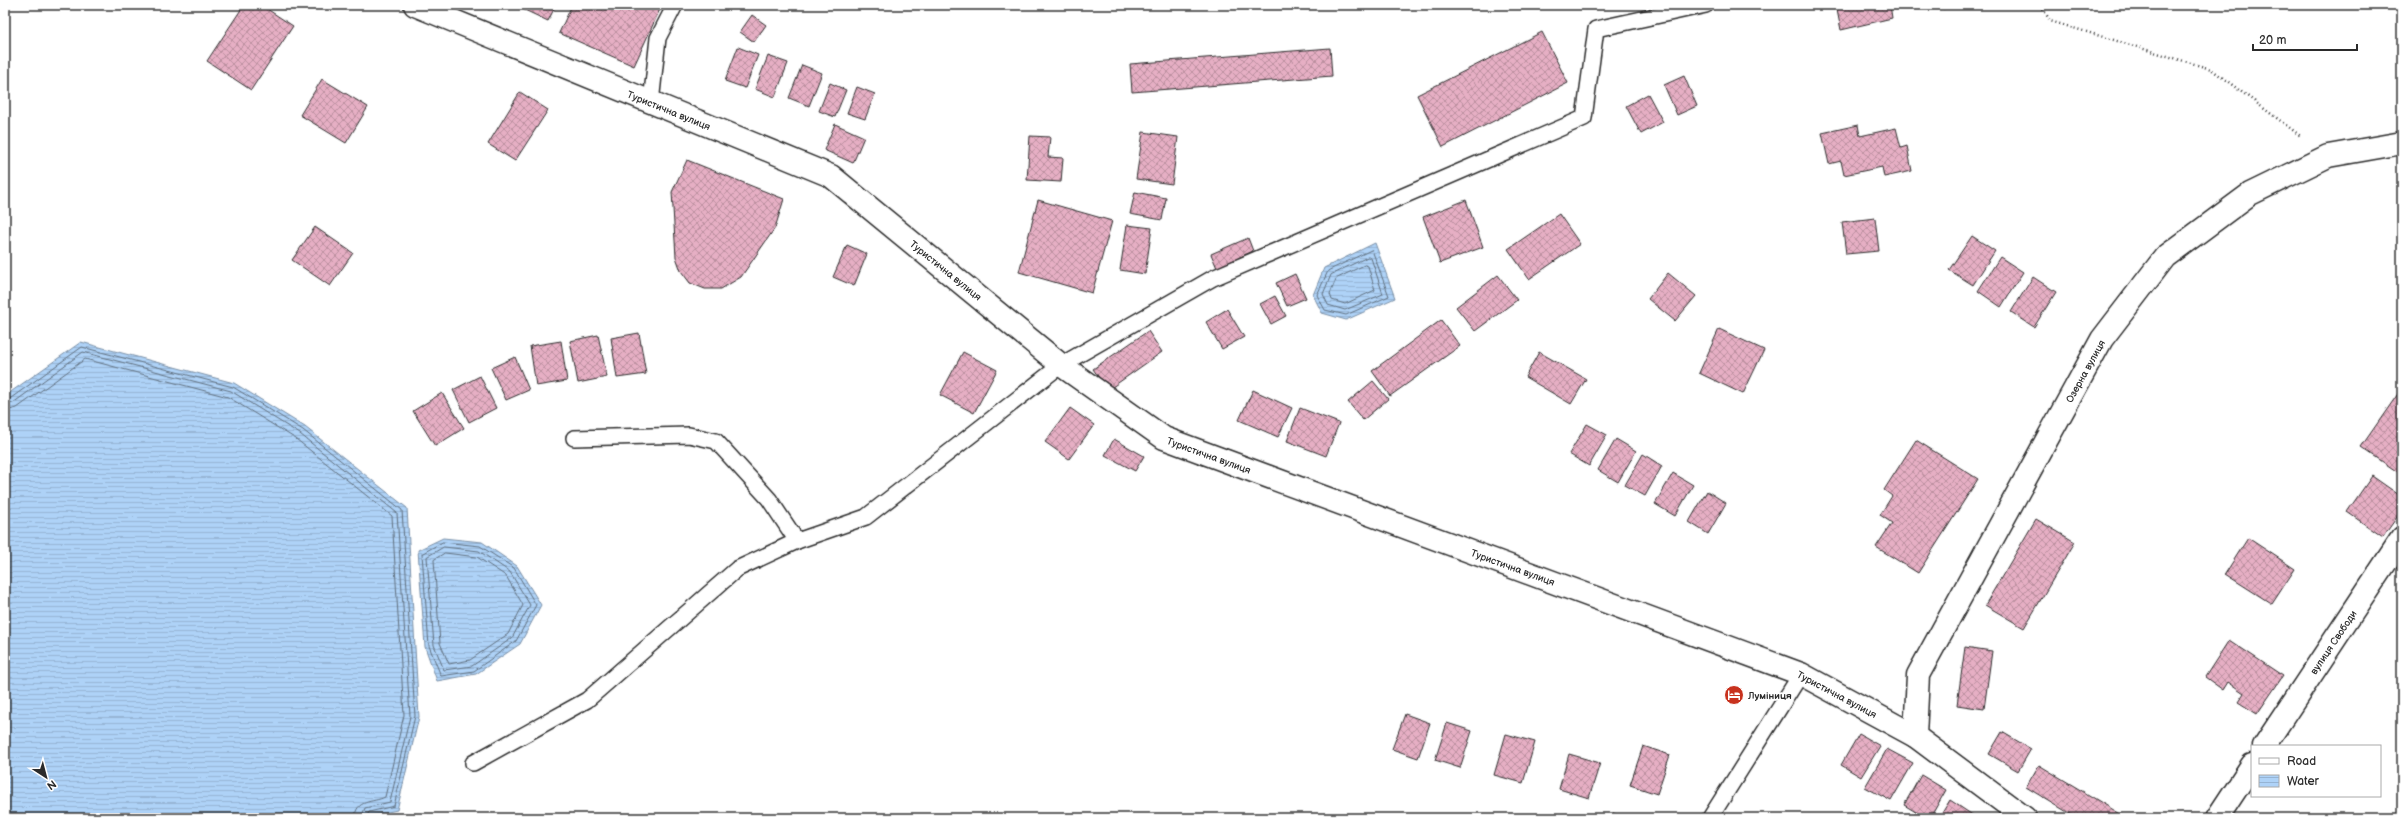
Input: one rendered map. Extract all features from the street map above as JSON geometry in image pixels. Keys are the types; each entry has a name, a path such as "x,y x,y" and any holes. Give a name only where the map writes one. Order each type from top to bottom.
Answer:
{"street":[{"name":"Туристична вулиця","path":"415,5 459,21 651,103 831,176 1061,365 1164,438 1801,674 1915,736 2025,818"},
{"name":"Озерна вулиця","path":"1915,736 1918,675 2102,339 2165,257 2250,194 2328,156 2402,143"},
{"name":"вулиця Свободи","path":"2265,745 2402,538"},
{"path":"2216,818 2251,766"}],"lane":[{"path":"651,103 658,38 675,5"},
{"path":"473,762 587,700 737,569 797,542 866,517 1061,365 1213,278 1584,118 1596,29 1706,5"},
{"path":"574,438 689,435 716,440 769,499 797,542"},
{"path":"1710,818 1801,674"}],"path":[{"path":"2040,5 2050,21 2211,69 2328,156"}],"water":[{"path":"1375,243 1395,298 1346,320 1322,313 1313,295 1324,268"},
{"path":"81,342 234,383 305,427 407,508 419,717 397,810 361,818 5,818 5,396"},
{"path":"443,538 482,542 517,566 541,605 520,644 476,674 437,681 425,647 418,550"}],"building":[{"path":"244,5 261,5 293,26 251,90 207,61"},
{"path":"514,5 556,5 548,21"},
{"path":"572,5 656,5 661,7 634,66 559,33"},
{"path":"1836,5 1890,5 1892,18 1841,30"},
{"path":"1942,5 1964,5 1943,9"},
{"path":"752,15 766,25 754,42 740,32"},
{"path":"1542,32 1568,83 1443,147 1417,95"},
{"path":"738,47 758,55 745,88 725,81"},
{"path":"1330,48 1332,76 1132,92 1130,64"},
{"path":"768,56 788,63 775,97 755,89"},
{"path":"802,65 822,73 809,106 789,98"},
{"path":"1684,76 1697,106 1677,115 1664,85"},
{"path":"322,79 368,107 346,143 300,115"},
{"path":"830,83 846,90 835,117 819,111"},
{"path":"857,87 875,94 865,119 847,113"},
{"path":"520,92 548,110 515,161 488,144"},
{"path":"1648,94 1663,122 1641,134 1626,106"},
{"path":"835,124 864,137 853,163 824,150"},
{"path":"1858,125 1860,136 1896,128 1901,148 1907,146 1912,171 1884,177 1882,167 1844,175 1841,161 1829,164 1822,133"},
{"path":"1143,132 1178,137 1172,184 1136,179"},
{"path":"1030,136 1050,137 1048,157 1063,158 1061,182 1027,180"},
{"path":"687,160 784,199 775,228 741,277 721,289 705,289 690,283 681,271 676,257 672,192"},
{"path":"1135,192 1166,198 1162,220 1130,214"},
{"path":"1038,200 1112,221 1092,293 1019,272"},
{"path":"1466,200 1483,247 1440,263 1423,217"},
{"path":"1559,214 1580,244 1529,279 1508,249"},
{"path":"1875,218 1879,251 1846,254 1842,222"},
{"path":"1127,225 1152,228 1145,274 1120,270"},
{"path":"315,227 353,253 330,286 292,260"},
{"path":"1972,236 1995,251 1973,285 1949,270"},
{"path":"1248,238 1253,251 1217,268 1211,254"},
{"path":"847,245 867,254 854,286 833,277"},
{"path":"2000,257 2023,272 2001,307 1978,291"},
{"path":"1668,273 1696,296 1675,321 1648,299"},
{"path":"1295,274 1306,298 1287,306 1276,283"},
{"path":"1498,275 1517,300 1475,331 1456,307"},
{"path":"2033,277 2056,292 2034,327 2011,312"},
{"path":"1275,296 1286,316 1271,324 1260,304"},
{"path":"1227,309 1244,337 1222,349 1206,322"},
{"path":"1441,320 1460,346 1390,396 1372,371"},
{"path":"1719,329 1764,350 1743,394 1699,373"},
{"path":"1148,331 1162,352 1108,390 1093,369"},
{"path":"639,333 646,374 617,378 611,338"},
{"path":"598,335 607,377 578,383 570,341"},
{"path":"561,341 567,381 536,386 530,346"},
{"path":"963,352 997,370 974,413 940,395"},
{"path":"1539,352 1586,379 1571,404 1525,377"},
{"path":"515,357 529,390 506,400 491,368"},
{"path":"480,376 496,408 469,422 453,390"},
{"path":"1373,381 1388,399 1363,420 1348,402"},
{"path":"2402,388 2402,475 2361,447"},
{"path":"1253,390 1292,408 1278,437 1239,420"},
{"path":"442,393 464,428 435,446 413,411"},
{"path":"1070,408 1094,425 1069,459 1045,442"},
{"path":"1300,408 1339,423 1326,456 1287,441"},
{"path":"1587,424 1607,435 1589,466 1569,454"},
{"path":"1114,439 1144,456 1135,471 1105,455"},
{"path":"1616,439 1636,451 1618,482 1598,470"},
{"path":"1916,440 1978,479 1918,573 1876,547 1892,523 1880,515 1892,496 1884,490"},
{"path":"1643,454 1662,466 1645,496 1625,485"},
{"path":"1673,473 1693,485 1675,516 1655,504"},
{"path":"2372,476 2402,497 2402,510 2383,537 2347,512"},
{"path":"1707,491 1726,503 1708,534 1689,522"},
{"path":"2036,519 2075,542 2024,628 1985,605"},
{"path":"2248,538 2295,569 2272,604 2225,574"},
{"path":"2229,640 2283,676 2257,714 2238,702 2244,693 2228,682 2223,690 2205,677"},
{"path":"1965,647 1992,651 1984,709 1957,705"},
{"path":"1405,714 1430,723 1418,758 1392,749"},
{"path":"1447,723 1472,731 1460,768 1435,760"},
{"path":"2002,732 2031,749 2018,771 1989,754"},
{"path":"1506,734 1535,742 1523,783 1494,775"},
{"path":"1859,734 1880,746 1861,777 1841,765"},
{"path":"1643,746 1670,755 1657,794 1630,785"},
{"path":"1887,749 1913,763 1891,801 1865,787"},
{"path":"1569,754 1600,763 1589,798 1559,789"},
{"path":"2039,765 2127,818 2077,818 2026,787"},
{"path":"1921,775 1946,790 1930,818 1926,818 1904,805"},
{"path":"1950,800 1977,818 1939,818"},
{"path":"1613,813 1624,818 1611,818"}],"place":[{"name":"Луміниця","path":"1734,695"}]}
